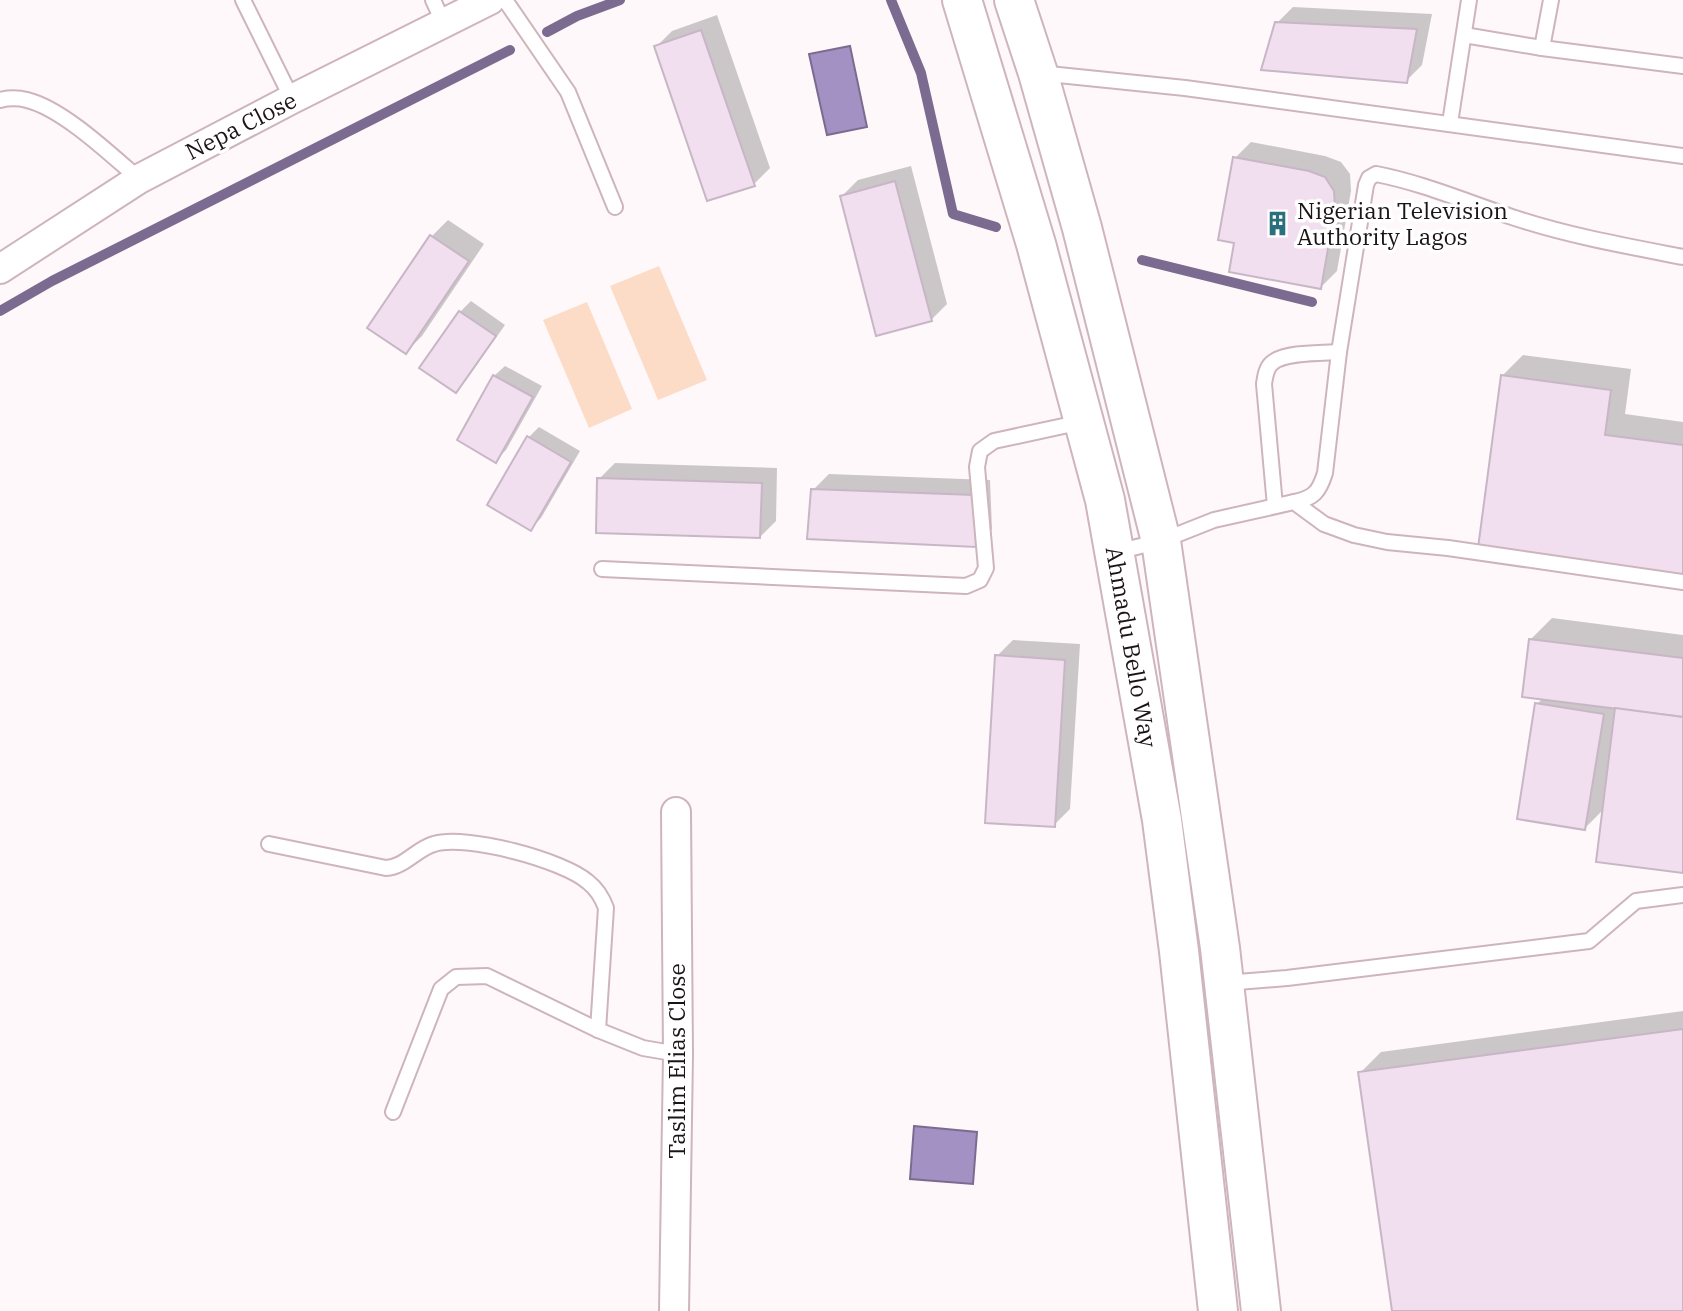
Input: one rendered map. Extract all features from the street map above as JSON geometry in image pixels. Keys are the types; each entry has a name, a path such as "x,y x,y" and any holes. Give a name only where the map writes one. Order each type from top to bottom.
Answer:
{"highway":[{"name":"Ahmadu Bello Way","path":"962,0 1036,244 1105,500 1162,820 1218,1311"},
{"name":"Ahmadu Bello Way","path":"1014,0 1038,73 1082,228 1161,541 1210,882 1261,1311"},
{"path":"1170,887 1210,882"}],"street":[{"name":"Nepa Close","path":"0,269 139,179 292,99 439,12 490,0"},
{"name":"Taslim Elias Close","path":"674,1311 678,1054 676,812"}],"lane":[{"path":"243,0 292,99"},
{"path":"505,0 568,92 615,206"},
{"path":"1450,123 1469,0"},
{"path":"1542,48 1551,0"},
{"path":"1464,35 1683,66"},
{"path":"1038,73 1185,88 1683,156"},
{"path":"0,100 27,100 49,109 81,131 139,179"},
{"path":"1114,552 1161,541 1214,520 1308,499 1320,488 1325,473 1339,352 1366,185 1369,178 1376,174 1596,240 1683,257"},
{"path":"1275,506 1264,384 1266,372 1271,363 1285,357 1339,352"},
{"path":"602,569 966,586 980,580 985,568 976,467 980,451 994,441 1084,421"},
{"path":"1294,502 1324,524 1354,535 1387,542 1448,548 1683,582"},
{"path":"269,844 394,868 433,844 448,841 469,843 540,859 587,880 600,893 606,908 598,1030"},
{"path":"1223,983 1589,941 1636,901 1683,895"},
{"path":"393,1112 442,989 456,977 487,976 598,1030 643,1048 678,1054"}],"shaded area":[{"path":"850,46 867,127 827,135 809,54"},
{"path":"659,266 707,380 658,400 610,286"},
{"path":"587,302 632,409 589,428 543,320"},
{"path":"914,1126 977,1132 973,1184 910,1179"}],"building":[{"path":"1275,22 1417,29 1407,83 1261,70"},
{"path":"701,30 755,186 707,201 654,46"},
{"name":"Nigerian Television Authority Lagos","path":"1233,157 1309,171 1325,177 1334,191 1335,208 1321,289 1229,272 1234,243 1218,240"},
{"path":"895,181 932,321 876,336 840,196"},
{"path":"430,235 469,261 406,354 367,328"},
{"path":"459,311 496,336 456,393 419,368"},
{"path":"493,375 533,397 496,463 457,440"},
{"path":"1501,375 1611,390 1605,435 1683,445 1683,575 1478,548"},
{"path":"527,436 571,462 531,531 487,505"},
{"path":"597,478 762,483 760,538 596,533"},
{"path":"811,489 974,495 976,547 807,539"},
{"path":"1529,639 1683,658 1683,717 1522,697"},
{"path":"995,655 1065,660 1055,827 985,823"},
{"path":"1535,703 1604,714 1585,830 1517,819"},
{"path":"1615,708 1683,717 1683,873 1596,862"},
{"path":"1683,1029 1683,1311 1392,1311 1358,1072"}],"waterway":[{"path":"547,32 577,16 620,0"},
{"path":"891,0 921,73 953,214 996,227"},
{"path":"0,311 52,281 510,50"},
{"path":"1142,260 1312,302"}],"place":[{"name":"Nigerian Television Authority Lagos","path":"1277,224"}]}
